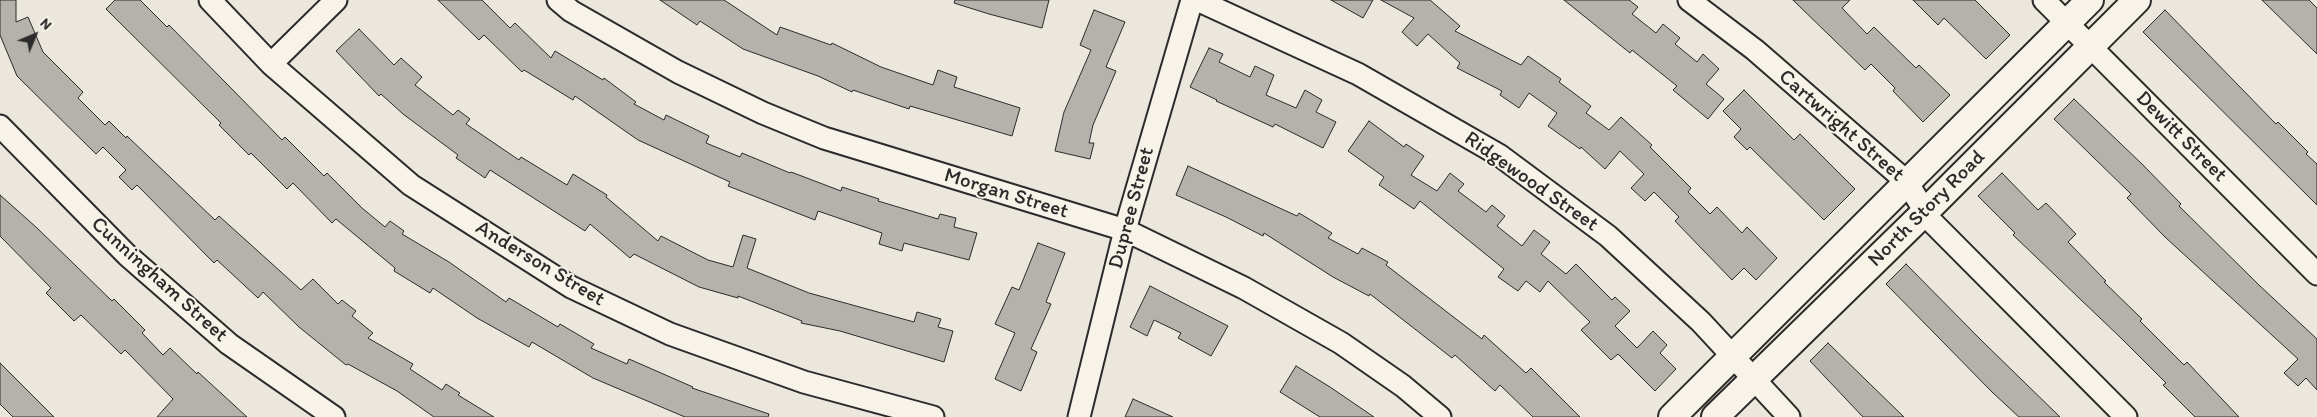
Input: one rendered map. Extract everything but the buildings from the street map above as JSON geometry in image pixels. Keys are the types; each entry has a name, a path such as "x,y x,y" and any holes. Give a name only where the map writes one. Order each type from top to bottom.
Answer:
{"main road":[{"name":"North Story Road","path":"1672,417 2090,0"},
{"name":"North Story Road","path":"1715,417 1924,213 2137,0"}],"street":[{"name":"Anderson Street","path":"210,0 270,64 411,185 571,286 679,338 804,382 933,417"},
{"path":"270,64 336,0"},
{"name":"Morgan Street","path":"558,0 571,11 678,72 780,120 824,138 1125,230 1244,288 1341,343 1403,386 1440,417"},
{"name":"Dupree Street","path":"1079,417 1125,230 1192,0"},
{"name":"Ridgewood Street","path":"1197,0 1358,74 1500,155 1608,236 1701,322 1789,417"},
{"name":"Cartwright Street","path":"1689,0 1755,50 1907,182 1924,213 2126,417"},
{"name":"Dewitt Street","path":"2044,0 2317,274"},
{"name":"Cunningham Street","path":"0,126 134,262 229,344 334,417"}]}
